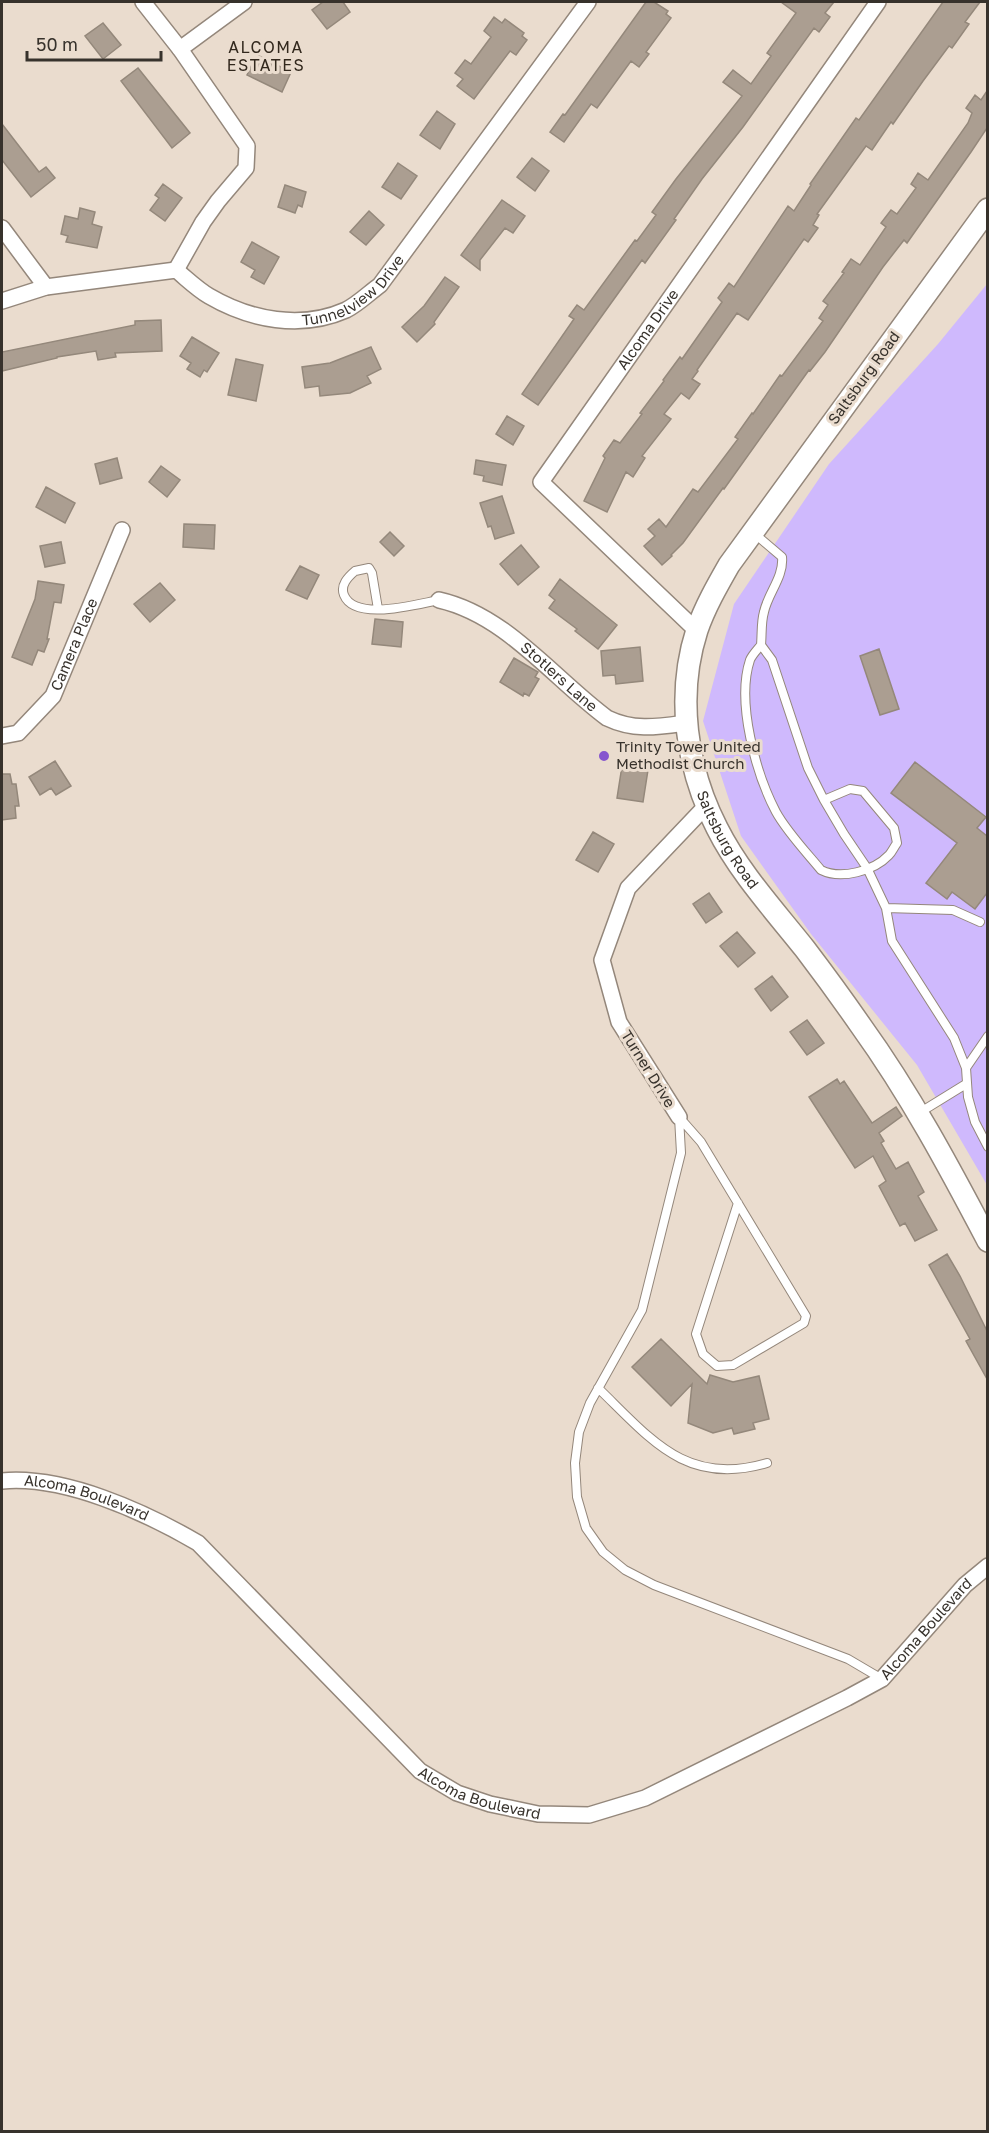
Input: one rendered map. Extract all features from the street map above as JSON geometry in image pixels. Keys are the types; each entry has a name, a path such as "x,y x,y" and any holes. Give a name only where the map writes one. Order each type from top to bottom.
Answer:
{"main road":[{"name":"Saltsburg Road","path":"987,209 729,565 710,598 697,631 685,699 686,723 693,767 706,806 722,837 752,882 863,1028 918,1113 987,1241"}],"street":[{"path":"2,301 46,287 176,270 203,222 246,168 247,146 180,49 143,2"},
{"path":"180,49 244,2"},
{"name":"Tunnelview Drive","path":"176,270 206,295 240,312 276,321 312,320 347,309 380,285 588,2"},
{"name":"Alcoma Drive","path":"697,631 541,482 878,2"},
{"path":"2,228 46,287"},
{"name":"Camera Place","path":"2,736 18,733 53,696 122,530"},
{"name":"Stotlers Lane","path":"439,600 459,604 518,642 607,718 621,725 656,728 686,723"},
{"name":"Turner Drive","path":"679,1117 619,1022 602,960 628,888 706,806"},
{"name":"Alcoma Boulevard","path":"2,1481 61,1485 125,1506 165,1523 198,1543 420,1771 457,1793 490,1804 538,1814 589,1815 645,1798 882,1679 965,1585 987,1566"}],"lane":[{"path":"752,532 782,557 780,573 763,613 761,645 750,658 746,685 747,715 755,762 767,793 778,814 821,870 837,875 847,874 867,868 889,855 897,843 896,834 890,822 868,795 858,789 844,791 824,800"},
{"path":"378,609 372,573 369,568 355,570 345,582 343,590 345,598 358,608 378,609 397,608 439,600"},
{"path":"761,645 772,660 808,768 844,834 867,868 886,908 892,941 954,1038 966,1068 966,1084 975,1122 987,1147"},
{"path":"886,908 953,910 980,922"},
{"path":"966,1068 987,1036"},
{"path":"918,1113 966,1084"},
{"path":"679,1117 701,1142 738,1203 806,1320 733,1365 717,1366 703,1354 696,1334 738,1203"},
{"path":"679,1117 681,1153 642,1310 590,1402 579,1432 575,1463 577,1497 586,1528 603,1552 625,1570 654,1585 848,1659 882,1679"},
{"path":"598,1388 655,1442 668,1452 688,1462 726,1470 746,1469 767,1463"}],"shaded area":[{"path":"987,284 987,1185 917,1065 811,934 741,836 703,721 734,604 829,464 938,344"}],"building":[{"path":"323,2 343,2 350,12 327,29 312,10"},
{"path":"646,2 654,2 668,11 666,14 671,18 646,52 649,54 639,67 631,61 597,108 591,104 564,142 550,132 563,114 565,115"},
{"path":"781,2 834,2 825,13 830,17 819,32 814,28 743,127 702,179 645,263 642,260 538,405 522,394 574,319 569,316 577,305 584,310 656,215 652,212 676,179 742,96 723,82 733,70 751,84 771,56 767,53 796,13"},
{"path":"943,2 980,2 965,22 969,24 952,48 949,46 893,124 891,122 872,150 866,146 817,214 819,215 813,225 818,228 808,242 804,239 748,320 737,313 692,379 700,384 689,399 681,393 664,414 671,419 642,456 645,458 633,477 626,472 607,512 584,501 605,458 603,456 614,440 620,443 642,414 640,413 663,380 680,357 682,359 722,302 718,298 729,283 734,287 788,206 794,211 856,118 859,120"},
{"path":"494,17 502,23 505,19 524,33 522,36 527,40 516,55 510,51 474,99 457,86 463,79 455,73 465,60 471,64 491,37 484,31"},
{"path":"103,23 121,45 103,59 85,36"},
{"path":"257,55 291,72 282,92 247,75"},
{"path":"138,68 190,133 172,148 121,81"},
{"path":"987,91 987,128 971,152 907,243 904,240 883,267 825,352 809,370 724,489 683,543 662,565 644,546 655,536 648,529 659,519 666,527 693,489 698,492 738,439 735,437 752,413 823,321 819,318 828,305 823,301 844,273 842,272 851,259 860,265 886,227 881,223 891,210 897,214 916,188 911,184 918,173 928,180 968,123 972,113 966,108 975,95 981,100"},
{"path":"437,111 455,124 440,149 420,135"},
{"path":"2,124 39,172 46,167 55,178 31,197 2,160"},
{"path":"532,158 549,171 535,191 517,177"},
{"path":"398,163 417,176 401,199 382,187"},
{"path":"163,184 182,198 165,221 150,210 159,198 155,195"},
{"path":"285,185 306,192 302,207 298,205 295,213 278,207"},
{"path":"502,200 525,216 513,233 505,228 480,260 480,270 461,255"},
{"path":"80,208 95,212 92,224 102,227 97,248 66,242 68,236 61,234 65,216 78,219"},
{"path":"369,211 384,225 366,245 350,232"},
{"path":"252,242 279,257 264,284 251,277 255,270 241,262"},
{"path":"445,277 459,287 434,322 435,324 417,342 402,327 424,306"},
{"path":"161,320 162,351 115,353 116,357 98,360 96,351 57,357 2,371 2,352 135,325 135,321"},
{"path":"192,337 219,353 207,372 204,370 200,377 187,369 191,363 180,356"},
{"path":"371,347 381,369 367,376 371,383 350,393 320,396 319,386 305,388 302,367 330,363"},
{"path":"236,359 263,365 256,401 228,395"},
{"path":"507,416 524,426 513,445 496,434"},
{"path":"117,458 122,478 100,484 95,464"},
{"path":"476,460 506,465 502,485 483,481 484,476 474,474"},
{"path":"161,466 180,480 167,497 149,482"},
{"path":"46,487 75,503 65,523 36,507"},
{"path":"502,496 514,533 495,539 491,526 488,527 480,503"},
{"path":"184,524 215,525 214,549 183,547"},
{"path":"390,532 404,546 394,556 380,542"},
{"path":"61,542 65,563 45,567 40,546"},
{"path":"521,545 539,567 518,585 500,564"},
{"path":"300,566 319,575 307,599 286,590"},
{"path":"560,579 617,625 598,649 575,631 577,629 549,608 555,600 549,595"},
{"path":"38,581 64,585 61,603 54,602 47,639 49,639 44,652 38,650 32,665 12,657 35,599"},
{"path":"160,583 175,600 150,622 134,604"},
{"path":"375,619 403,622 401,647 372,644"},
{"path":"640,647 643,681 616,684 615,675 603,676 601,651"},
{"path":"879,649 899,709 880,715 860,656"},
{"path":"514,658 538,672 535,677 539,679 529,696 524,693 523,696 500,682"},
{"path":"55,761 71,786 56,795 51,788 40,795 29,777"},
{"path":"915,762 986,817 977,828 987,836 987,893 975,909 952,892 947,899 926,883 957,843 891,793"},
{"path":"622,766 648,770 643,802 617,798"},
{"path":"2,774 10,774 12,784 16,784 19,806 15,806 16,818 2,820"},
{"path":"593,832 614,844 598,872 576,860"},
{"path":"709,893 722,912 706,923 693,904"},
{"path":"737,932 755,953 738,967 720,946"},
{"path":"772,976 788,997 771,1011 755,989"},
{"path":"807,1020 824,1043 807,1055 790,1032"},
{"path":"837,1079 840,1084 844,1081 872,1123 896,1107 902,1116 879,1133 884,1141 881,1143 896,1169 908,1162 924,1192 918,1196 937,1230 915,1241 905,1223 900,1226 879,1186 886,1181 873,1156 855,1168 809,1097"},
{"path":"947,1254 987,1331 987,1379 966,1341 970,1339 929,1265"},
{"path":"661,1339 707,1384 710,1375 733,1382 759,1376 769,1419 753,1423 755,1429 734,1434 732,1428 713,1433 688,1423 692,1384 671,1406 632,1367"}],"place":[{"name":"Trinity Tower United Methodist Church","path":"604,756"}],"district":[{"name":"ALCOMA ESTATES","path":"266,56"}]}
